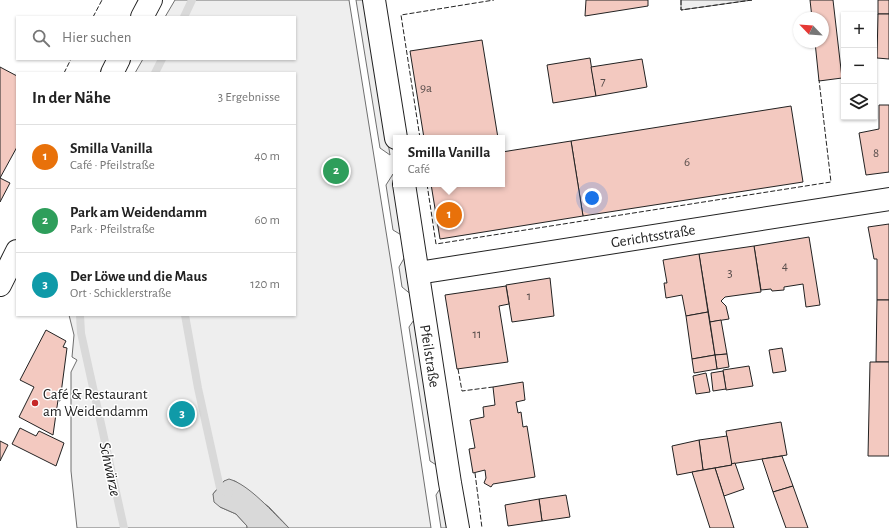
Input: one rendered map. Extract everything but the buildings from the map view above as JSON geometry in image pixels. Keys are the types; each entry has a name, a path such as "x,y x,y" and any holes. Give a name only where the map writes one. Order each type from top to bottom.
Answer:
{"street":[{"path":"143,16 151,0"},
{"path":"374,0 396,135"},
{"path":"112,72 118,60"},
{"name":"Pfeilstraße","path":"404,187 458,528"},
{"name":"Gerichtsstraße","path":"418,273 889,199"},
{"path":"0,285 16,253"}],"shaded area":[{"path":"175,0 349,0 392,269 431,528 289,528 269,507 235,481 224,481 213,494 220,507 236,514 247,526 247,528 77,528 71,471 71,372 77,360 72,357 74,335 69,316 296,316 296,72 136,72 142,60 296,60 296,16 166,16"},
{"path":"356,0 365,0 390,155 380,148"},
{"path":"681,0 752,0 681,10"},
{"path":"393,174 393,187 395,187 403,236 393,230 386,185"},
{"path":"406,255 413,296 402,287 399,267"},
{"path":"416,317 441,468 430,461 409,327"},
{"path":"229,479 237,482 253,493 289,528 247,528 247,526 236,514 220,507 214,502 213,494 224,481"},
{"path":"443,484 450,528 441,528 436,495"}],"waterway":[{"name":"Schwärze","path":"184,16 192,0"},
{"name":"Schwärze","path":"156,72 162,60"},
{"name":"Schwärze","path":"80,316 81,333 124,528"},
{"path":"185,316 198,388 220,488 229,493"}],"fence":[{"path":"94,16 102,0"},
{"path":"420,135 401,15 494,0"},
{"path":"681,0 681,10 752,0"},
{"path":"64,72 70,60"},
{"path":"427,187 436,244 831,182 819,80"},
{"path":"458,369 462,391 493,387"},
{"path":"475,473 482,528"}],"place":[{"name":"Park am Weidendamm","path":"336,171"},
{"name":"Smilla Vanilla","path":"449,215"},
{"name":"Café & Restaurant am Weidendamm","path":"35,403"},
{"name":"Der Löwe und die Maus","path":"182,414"}]}
